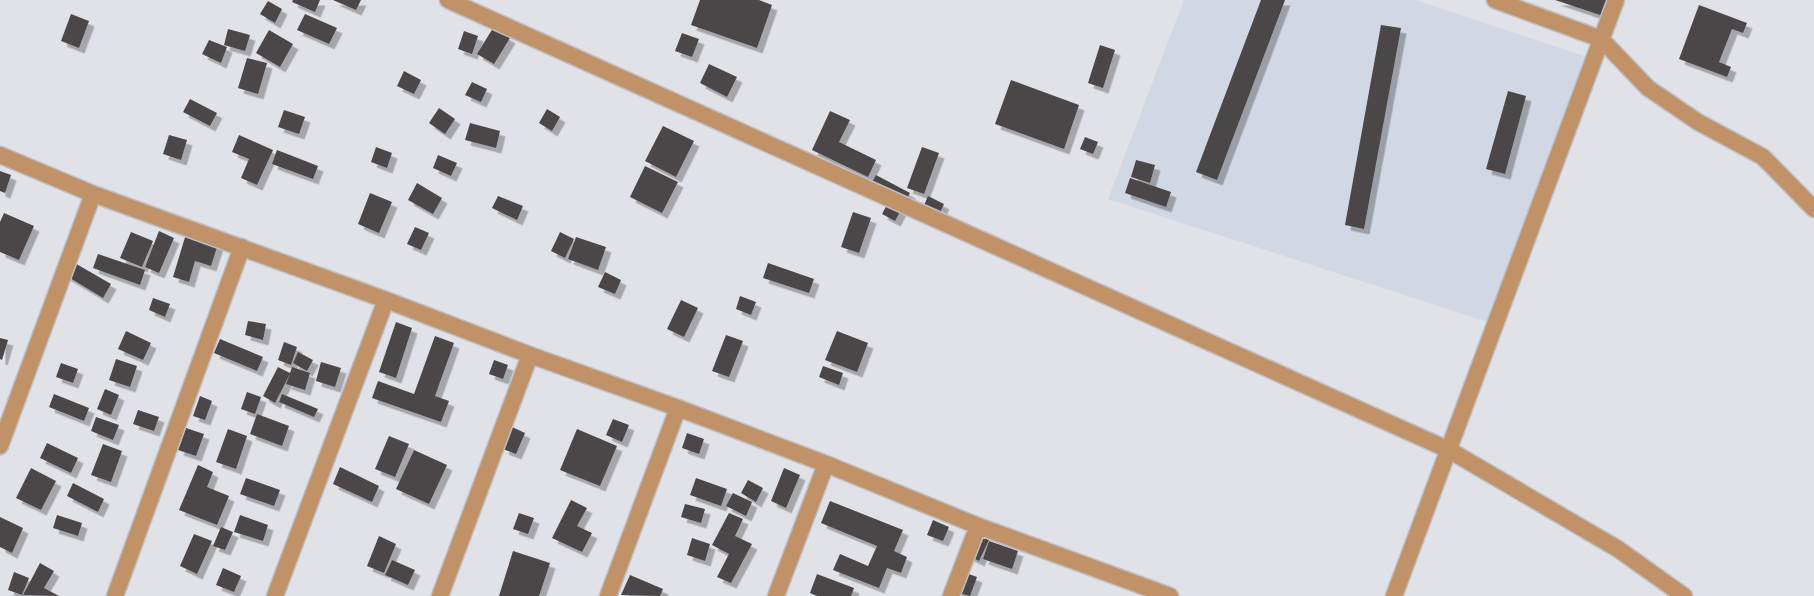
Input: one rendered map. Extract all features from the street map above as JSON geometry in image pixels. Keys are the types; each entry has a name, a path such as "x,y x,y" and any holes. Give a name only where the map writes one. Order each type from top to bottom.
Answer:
{"street":[{"path":"448,0 1449,450 1618,549 1684,596"},
{"path":"1495,0 1514,3 1601,39 1648,88 1698,122 1763,157 1814,209"},
{"path":"1394,596 1616,0"},
{"path":"0,155 93,194 386,300 825,464 1122,588 1170,596"},
{"path":"0,446 93,194"},
{"path":"115,596 242,247"},
{"path":"275,596 386,300"},
{"path":"440,596 530,355"},
{"path":"608,596 678,408"},
{"path":"776,596 825,464"},
{"path":"951,596 978,526"}],"shaded area":[{"path":"1184,0 1415,0 1587,57 1494,324 1108,199"}],"building":[{"path":"293,0 320,0 315,12 292,2"},
{"path":"333,0 361,0 356,10"},
{"path":"700,0 759,0 772,5 757,48 691,25"},
{"path":"1261,0 1285,0 1217,180 1196,172"},
{"path":"1555,0 1611,0 1606,17"},
{"path":"268,1 282,9 275,23 260,14"},
{"path":"1699,5 1747,23 1743,33 1732,29 1719,62 1731,67 1727,77 1679,59"},
{"path":"71,14 89,21 79,48 61,41"},
{"path":"305,14 337,28 329,44 297,30"},
{"path":"1381,25 1401,28 1364,229 1345,225"},
{"path":"493,28 510,38 494,64 477,54"},
{"path":"228,29 250,35 245,51 224,45"},
{"path":"269,30 293,44 280,67 256,53"},
{"path":"464,31 478,36 472,54 458,49"},
{"path":"682,33 699,39 692,57 675,51"},
{"path":"209,40 227,47 221,63 202,54"},
{"path":"1100,45 1115,50 1103,88 1088,83"},
{"path":"247,58 267,63 258,94 238,88"},
{"path":"709,64 737,77 727,97 700,83"},
{"path":"404,71 421,80 414,94 397,86"},
{"path":"1011,80 1079,105 1064,149 995,124"},
{"path":"472,82 487,89 481,102 465,95"},
{"path":"1508,91 1526,96 1505,174 1486,169"},
{"path":"190,99 217,113 210,126 183,112"},
{"path":"439,108 455,119 445,134 429,123"},
{"path":"547,109 560,117 552,131 539,123"},
{"path":"284,110 305,117 299,134 278,127"},
{"path":"830,111 850,120 839,142 876,160 868,177 812,150"},
{"path":"470,123 500,131 496,148 465,140"},
{"path":"663,126 694,141 676,177 645,161"},
{"path":"169,135 187,140 181,160 163,154"},
{"path":"239,135 273,150 257,185 241,178 249,159 232,152"},
{"path":"1085,137 1098,142 1093,154 1080,149"},
{"path":"376,147 392,153 387,168 371,162"},
{"path":"922,147 939,153 924,194 907,188"},
{"path":"277,150 318,166 313,179 272,164"},
{"path":"438,155 457,163 451,176 433,168"},
{"path":"1136,160 1155,165 1150,183 1131,177"},
{"path":"645,166 678,182 662,213 630,197"},
{"path":"0,171 11,175 5,193 0,191"},
{"path":"876,175 910,193 895,221 882,214 889,201 868,190"},
{"path":"1130,178 1171,192 1166,207 1125,193"},
{"path":"417,183 442,198 433,214 408,200"},
{"path":"370,193 392,202 379,233 358,224"},
{"path":"498,196 523,206 517,220 492,208"},
{"path":"928,196 944,204 938,217 922,210"},
{"path":"853,212 871,218 859,253 841,247"},
{"path":"4,213 34,226 19,260 0,252 0,222"},
{"path":"415,227 429,233 421,250 407,244"},
{"path":"159,231 174,238 159,273 145,267"},
{"path":"131,232 153,241 142,267 120,258"},
{"path":"560,232 574,239 565,258 551,251"},
{"path":"186,234 218,244 211,266 195,261 189,282 173,277"},
{"path":"576,237 606,247 598,270 568,259"},
{"path":"98,254 145,270 140,285 93,268"},
{"path":"73,262 111,284 103,298 65,275"},
{"path":"768,263 814,279 809,293 763,278"},
{"path":"605,272 621,280 615,294 598,287"},
{"path":"740,296 756,302 751,315 736,309"},
{"path":"153,298 170,304 165,317 149,310"},
{"path":"681,300 698,308 684,337 667,329"},
{"path":"248,321 266,324 263,340 245,335"},
{"path":"396,322 412,328 396,378 379,372"},
{"path":"126,331 151,343 143,360 118,349"},
{"path":"837,331 868,343 857,372 825,360"},
{"path":"726,335 743,341 729,377 712,371"},
{"path":"435,336 454,343 435,396 449,401 441,422 372,398 378,381 414,394"},
{"path":"0,338 8,340 2,360 0,359"},
{"path":"220,339 263,357 257,371 214,353"},
{"path":"284,342 297,347 291,365 278,360"},
{"path":"298,352 313,360 307,371 293,363"},
{"path":"116,359 137,366 130,387 109,380"},
{"path":"494,360 508,365 503,379 489,374"},
{"path":"321,362 341,368 335,387 316,381"},
{"path":"61,363 78,369 73,383 56,377"},
{"path":"823,366 843,373 839,385 819,377"},
{"path":"278,367 290,373 292,367 310,373 305,390 286,384 290,374 275,403 263,396"},
{"path":"105,389 119,395 111,415 97,409"},
{"path":"247,392 261,397 255,414 241,409"},
{"path":"54,394 89,408 84,421 49,407"},
{"path":"282,394 318,409 314,417 279,402"},
{"path":"200,396 212,401 205,420 193,416"},
{"path":"138,410 159,417 154,431 133,424"},
{"path":"257,414 289,426 282,446 250,434"},
{"path":"96,417 119,425 113,440 91,431"},
{"path":"613,419 629,425 622,442 606,435"},
{"path":"512,427 525,433 516,454 503,449"},
{"path":"186,428 204,434 196,456 178,450"},
{"path":"228,429 247,436 236,469 216,462"},
{"path":"577,429 617,446 600,486 560,470"},
{"path":"687,433 704,439 699,454 682,448"},
{"path":"389,436 409,444 395,477 375,469"},
{"path":"47,443 78,458 71,473 40,458"},
{"path":"103,444 122,451 111,482 91,475"},
{"path":"414,450 447,465 429,504 396,489"},
{"path":"198,465 213,472 207,487 229,496 217,525 179,510"},
{"path":"340,467 379,486 372,502 333,484"},
{"path":"31,468 56,481 41,510 16,498"},
{"path":"784,468 800,475 786,508 771,501"},
{"path":"246,478 280,490 274,506 240,494"},
{"path":"696,478 727,489 721,506 690,495"},
{"path":"748,480 763,488 756,502 741,493"},
{"path":"73,483 104,499 98,512 67,496"},
{"path":"733,493 752,502 746,516 726,506"},
{"path":"571,500 587,508 577,526 592,533 582,552 552,538"},
{"path":"830,501 903,530 894,551 907,557 901,573 887,568 879,588 833,570 840,554 868,566 877,546 821,523"},
{"path":"685,504 705,509 701,523 681,517"},
{"path":"519,513 534,518 528,534 513,529"},
{"path":"729,513 743,519 735,536 752,544 731,583 717,577 729,554 712,545"},
{"path":"57,515 82,523 78,536 53,528"},
{"path":"240,515 268,525 263,541 234,532"},
{"path":"0,517 23,528 12,553 0,547"},
{"path":"933,520 949,527 943,541 927,535"},
{"path":"221,527 233,532 225,550 213,546"},
{"path":"194,534 212,541 197,574 180,566"},
{"path":"976,534 989,540 979,561 967,555"},
{"path":"379,536 396,544 384,573 367,566"},
{"path":"692,538 710,544 705,561 687,555"},
{"path":"989,541 1018,551 1012,569 983,559"},
{"path":"513,551 550,563 539,596 499,596"},
{"path":"392,560 415,570 408,585 385,575"},
{"path":"40,563 54,571 44,588 59,596 23,595"},
{"path":"223,568 241,576 234,592 216,585"},
{"path":"14,572 29,578 22,595 8,590"},
{"path":"963,572 977,577 970,596 954,592"},
{"path":"817,574 854,588 851,596 817,596 810,593"},
{"path":"630,575 663,589 660,596 621,595"}]}
